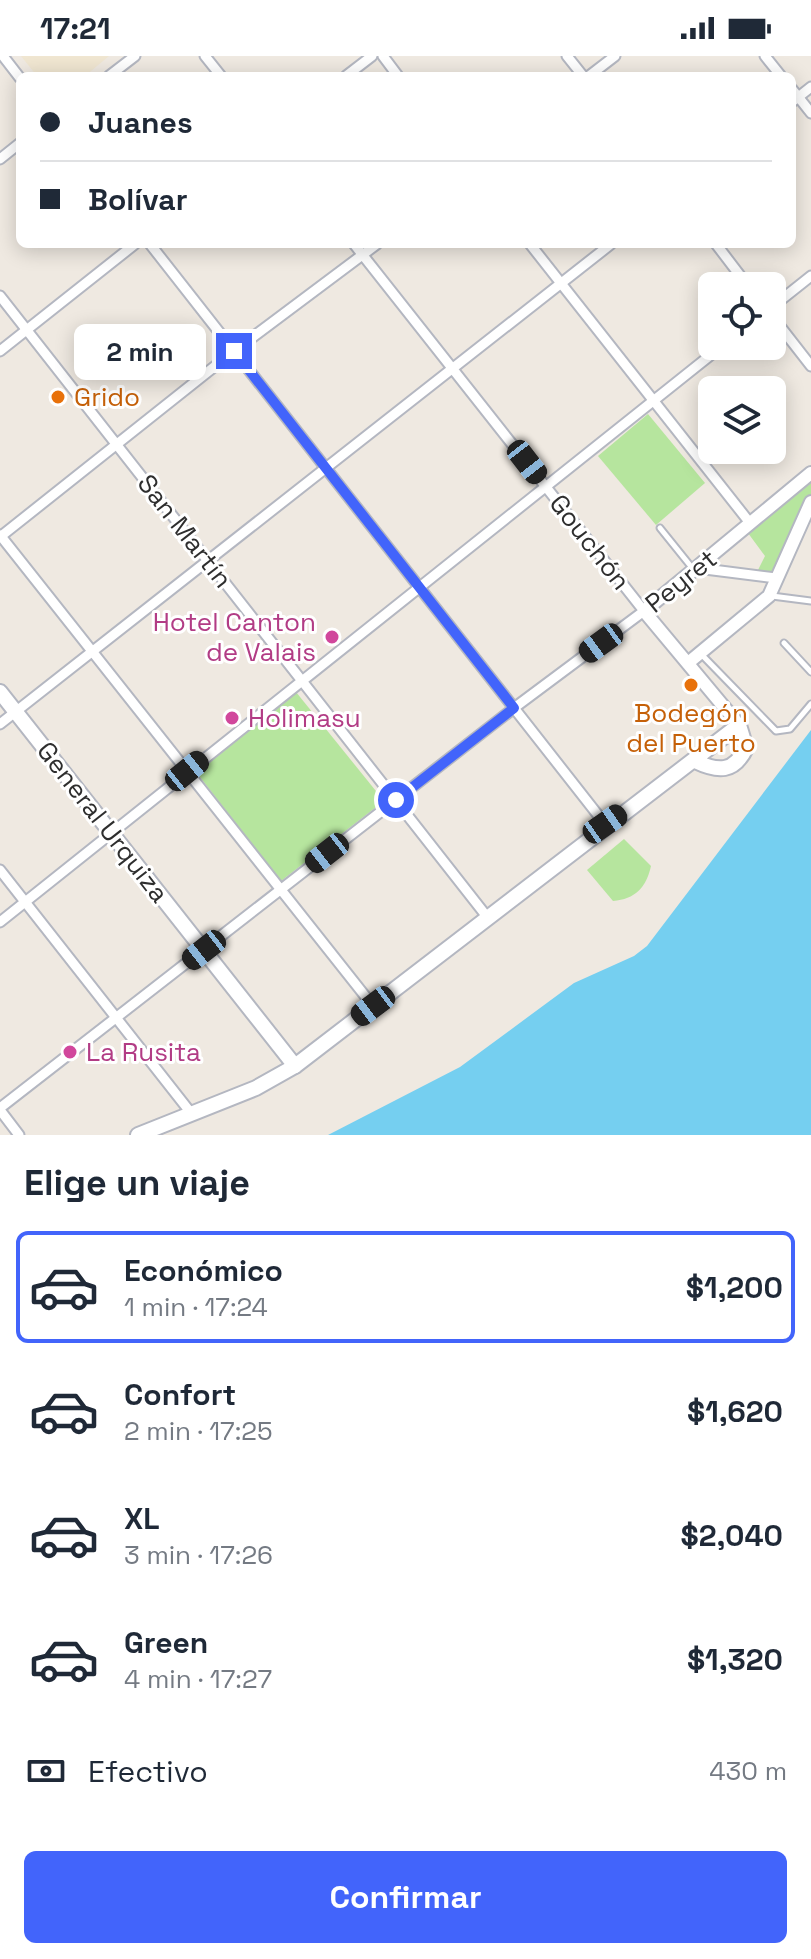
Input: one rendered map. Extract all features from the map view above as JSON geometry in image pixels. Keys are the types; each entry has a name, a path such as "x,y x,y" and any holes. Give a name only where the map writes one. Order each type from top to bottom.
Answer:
{"main road":[{"name":"General Urquiza","path":"0,692 295,1066"},
{"path":"138,1135 256,1088 295,1066 605,824 695,761 739,725 746,748 739,762 728,769 720,769 695,761"}],"street":[{"path":"3,56 16,73"},
{"path":"114,72 135,56"},
{"path":"205,56 218,72"},
{"path":"351,72 372,56"},
{"path":"567,56 582,72"},
{"path":"592,72 615,56"},
{"path":"765,56 778,72"},
{"path":"796,98 811,113"},
{"path":"0,159 16,146"},
{"path":"0,351 130,248"},
{"path":"153,248 605,824"},
{"name":"Gouchón","path":"357,248 644,611 739,725"},
{"path":"372,248 234,351 0,536 373,1006"},
{"path":"533,248 750,523"},
{"path":"0,724 606,248"},
{"path":"719,248 737,272"},
{"path":"786,296 811,276"},
{"name":"San Martín","path":"0,296 488,918"},
{"path":"786,334 811,366"},
{"path":"0,922 110,831 705,360"},
{"name":"Peyret","path":"0,1109 514,708 644,611 811,473"},
{"path":"688,663 769,596 811,502"},
{"path":"695,569 776,578"},
{"path":"0,870 191,1113"},
{"path":"0,1109 19,1135"}],"lane":[{"path":"660,528 695,569"},
{"path":"769,596 811,601"},
{"path":"784,643 811,672"},
{"path":"700,654 776,731 790,729 811,704"}],"shaded area":[{"path":"21,56 109,56 90,72 34,72"}],"green space":[{"path":"648,414 705,483 656,525 598,456"},
{"path":"811,483 811,497 772,576 756,574 765,556 748,533"},
{"path":"296,692 384,801 281,881 196,772"},
{"path":"624,839 651,866 638,891 628,898 613,901 587,870"}],"water":[{"path":"811,730 811,1135 328,1135 460,1067 574,983 634,956 647,946"}],"place":[{"name":"Grido","path":"58,397"},
{"name":"Hotel Canton de Valais","path":"332,637"},
{"name":"Bodegón del Puerto","path":"691,685"},
{"name":"Holimasu","path":"232,718"},
{"name":"La Rusita","path":"70,1052"}],"route":[{"path":"234,351 514,708 396,800"}]}
